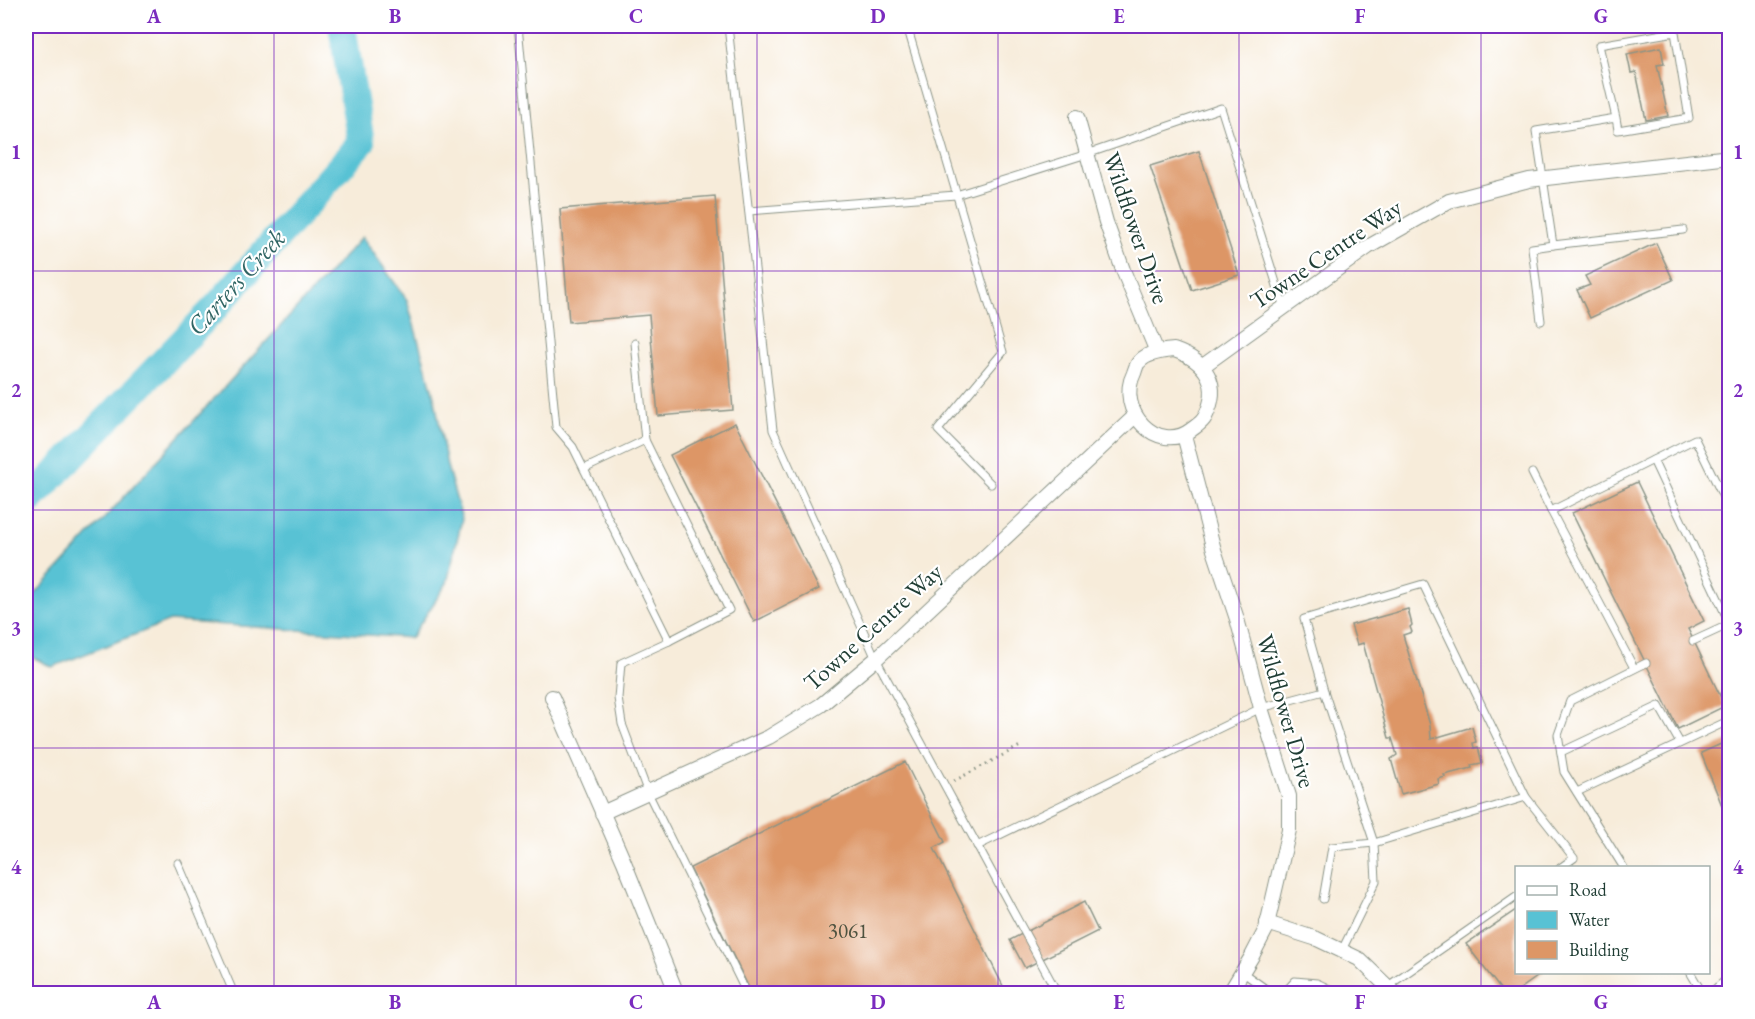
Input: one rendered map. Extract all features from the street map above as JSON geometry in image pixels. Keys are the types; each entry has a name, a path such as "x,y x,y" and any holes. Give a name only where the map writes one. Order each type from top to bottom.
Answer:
{"main road":[{"path":"1719,993 1730,985"}],"street":[{"name":"Wildflower Drive","path":"1077,117 1106,222 1157,352"},
{"name":"Towne Centre Way","path":"1203,366 1368,247 1449,201 1529,180 1730,158"},
{"path":"1174,350 1190,355 1203,366 1211,381 1212,395 1209,408 1203,421 1184,435 1160,436 1147,429 1135,416 1128,398 1131,378 1140,360 1157,352 1174,350"},
{"name":"Towne Centre Way","path":"602,813 769,737 821,705 876,659 1135,416"},
{"name":"Wildflower Drive","path":"1184,435 1214,550 1289,796 1289,830 1267,923 1252,956 1229,993"},
{"path":"552,697 677,993"},
{"path":"1267,923 1317,939 1359,959 1391,990"}],"lane":[{"path":"518,26 556,427 573,447 669,641"},
{"path":"728,26 773,430 876,659 1058,993"},
{"path":"907,26 1002,352 938,429 991,484"},
{"path":"1675,32 1689,118 1618,130 1616,118 1599,45 1675,32"},
{"path":"749,211 956,195 1087,154 1221,108 1284,308"},
{"path":"1553,245 1536,131 1616,118"},
{"path":"1541,321 1532,248 1683,231"},
{"path":"635,343 645,440 729,610 621,663 618,698 622,724 648,793 747,993"},
{"path":"1551,511 1695,439 1730,511"},
{"path":"584,469 645,440"},
{"path":"1653,460 1730,624 1694,640"},
{"path":"1532,473 1634,668"},
{"path":"1342,950 1376,881 1374,843 1324,691 1304,619 1423,584 1526,797 1574,858 1562,866"},
{"path":"1623,866 1564,772 1558,735 1570,701 1646,663"},
{"path":"977,846 1261,708 1324,691"},
{"path":"1561,752 1659,706 1680,743"},
{"path":"1577,792 1730,720"},
{"path":"1323,899 1332,847 1374,843 1526,797"},
{"path":"178,863 234,993"},
{"path":"1391,990 1515,898"},
{"path":"1242,972 1273,993"},
{"path":"1691,974 1703,993"},
{"path":"1283,993 1295,981 1317,982 1340,993"}],"path":[{"path":"945,786 1022,744"}],"water":[{"path":"362,237 407,300 435,400 447,466 462,519 447,583 411,638 170,621 52,667 26,654 26,604"}],"building":[{"path":"1661,47 1664,64 1657,65 1668,116 1646,120 1636,72 1631,73 1627,54"},
{"path":"1199,151 1239,275 1192,290 1150,166"},
{"path":"715,196 733,410 658,416 649,315 569,322 560,209"},
{"path":"1656,243 1673,280 1590,318 1577,290 1590,285 1585,276"},
{"path":"735,423 819,589 754,622 670,455"},
{"path":"1637,482 1704,621 1688,629 1725,706 1678,729 1572,513"},
{"path":"1408,609 1412,632 1403,635 1430,725 1431,739 1472,727 1476,742 1473,743 1474,748 1478,747 1482,763 1444,775 1445,777 1438,779 1439,784 1401,794 1391,759 1397,755 1392,738 1389,738 1363,643 1357,645 1351,625"},
{"path":"1730,740 1730,823 1729,823 1701,753"},
{"path":"905,762 945,842 934,848 1007,994 752,994 690,868"},
{"path":"1084,902 1098,931 1025,968 1010,940"},
{"path":"1515,911 1515,974 1541,974 1513,994 1504,994 1466,944"}],"waterway":[{"name":"Carters Creek","path":"26,504 216,307 361,143 342,26"}]}
